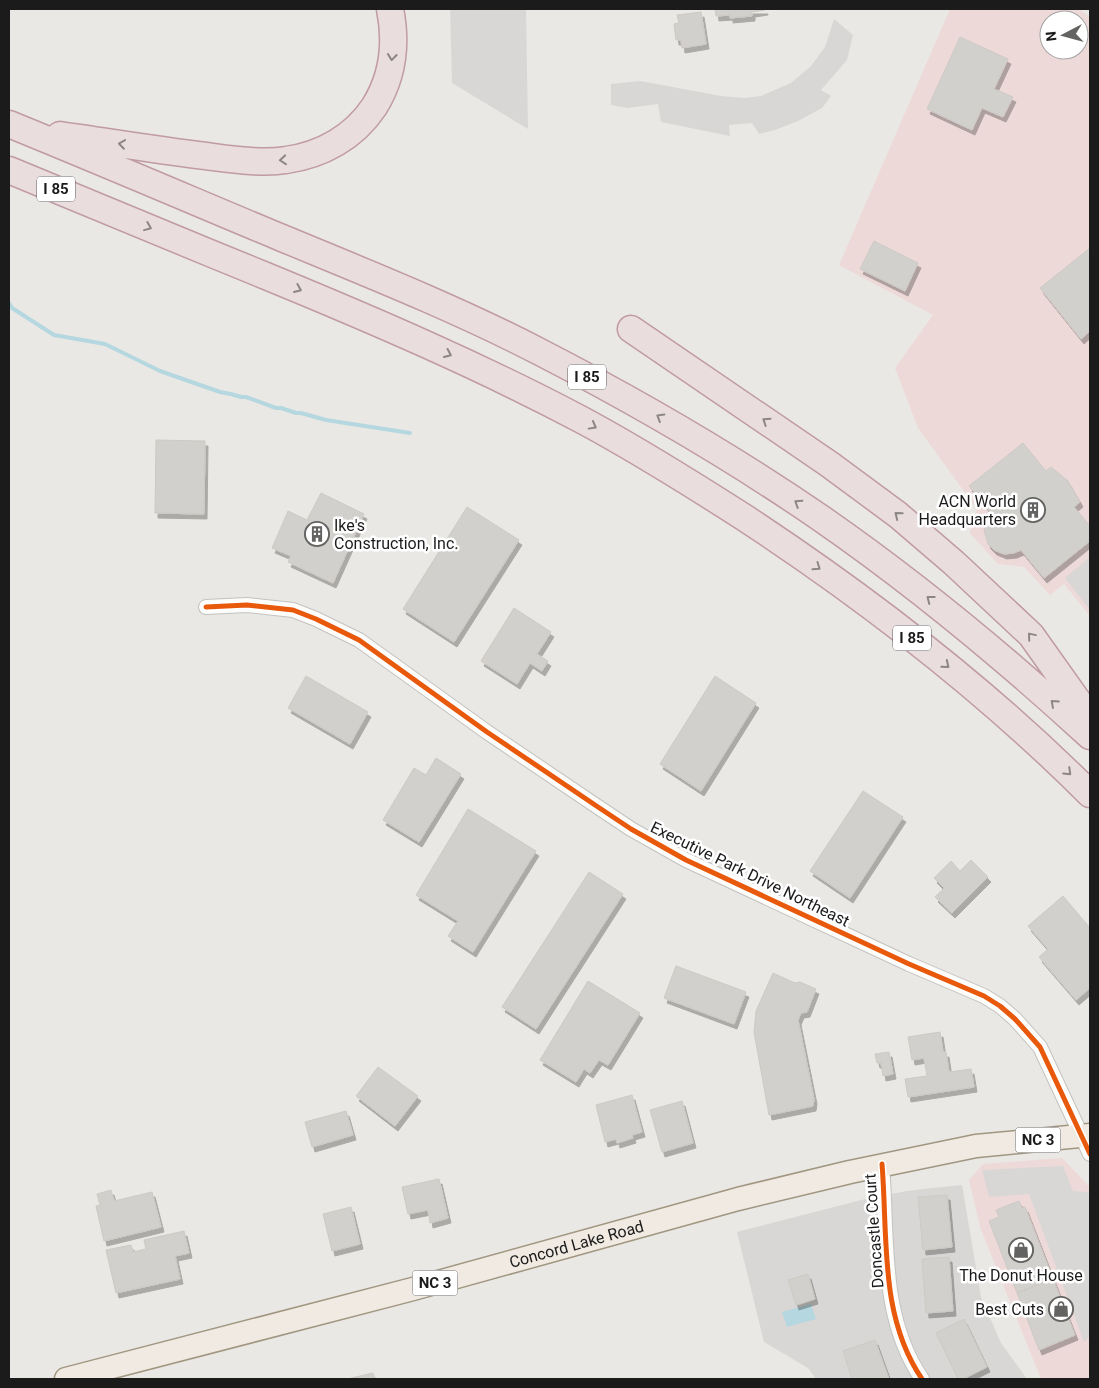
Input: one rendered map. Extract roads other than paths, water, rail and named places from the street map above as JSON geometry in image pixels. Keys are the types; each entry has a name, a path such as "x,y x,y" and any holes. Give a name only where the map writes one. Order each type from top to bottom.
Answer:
{"highway":[{"path":"14,127 238,160 284,161 309,155 330,147 350,133 366,118 381,96 390,72 393,45 390,9"},
{"name":"I 85","path":"14,127 376,276 537,350 657,415 820,518 896,572 1005,660 1090,736"},
{"name":"I 85","path":"9,170 361,315 437,349 575,416 642,454 726,506 846,586 998,708 1090,794"},
{"path":"9,186 103,209"},
{"path":"631,329 830,464 898,515 954,563 1031,635 1090,718"}],"main road":[{"name":"Concord Lake Road","path":"66,1379 413,1289 738,1199 882,1164 976,1146 1087,1142"}],"street":[{"name":"Executive Park Drive Northeast","path":"206,607 247,605 293,610 353,637 607,813 686,860 992,1001 1015,1019 1040,1046 1087,1142"},
{"name":"Doncastle Court","path":"882,1164 888,1276 892,1309 903,1346 910,1362 922,1379"}],"water":[{"path":"811,1304 816,1319 787,1327 782,1312"}],"waterway":[{"path":"9,303 12,308 54,335 105,344 160,371 220,392 246,397 276,408 326,420 410,433"}],"place":[{"name":"ACN World Headquarters","path":"1033,510"},
{"name":"Ike's Construction, Inc.","path":"317,534"},
{"name":"The Donut House","path":"1021,1250"},
{"name":"Best Cuts","path":"1061,1309"}]}
